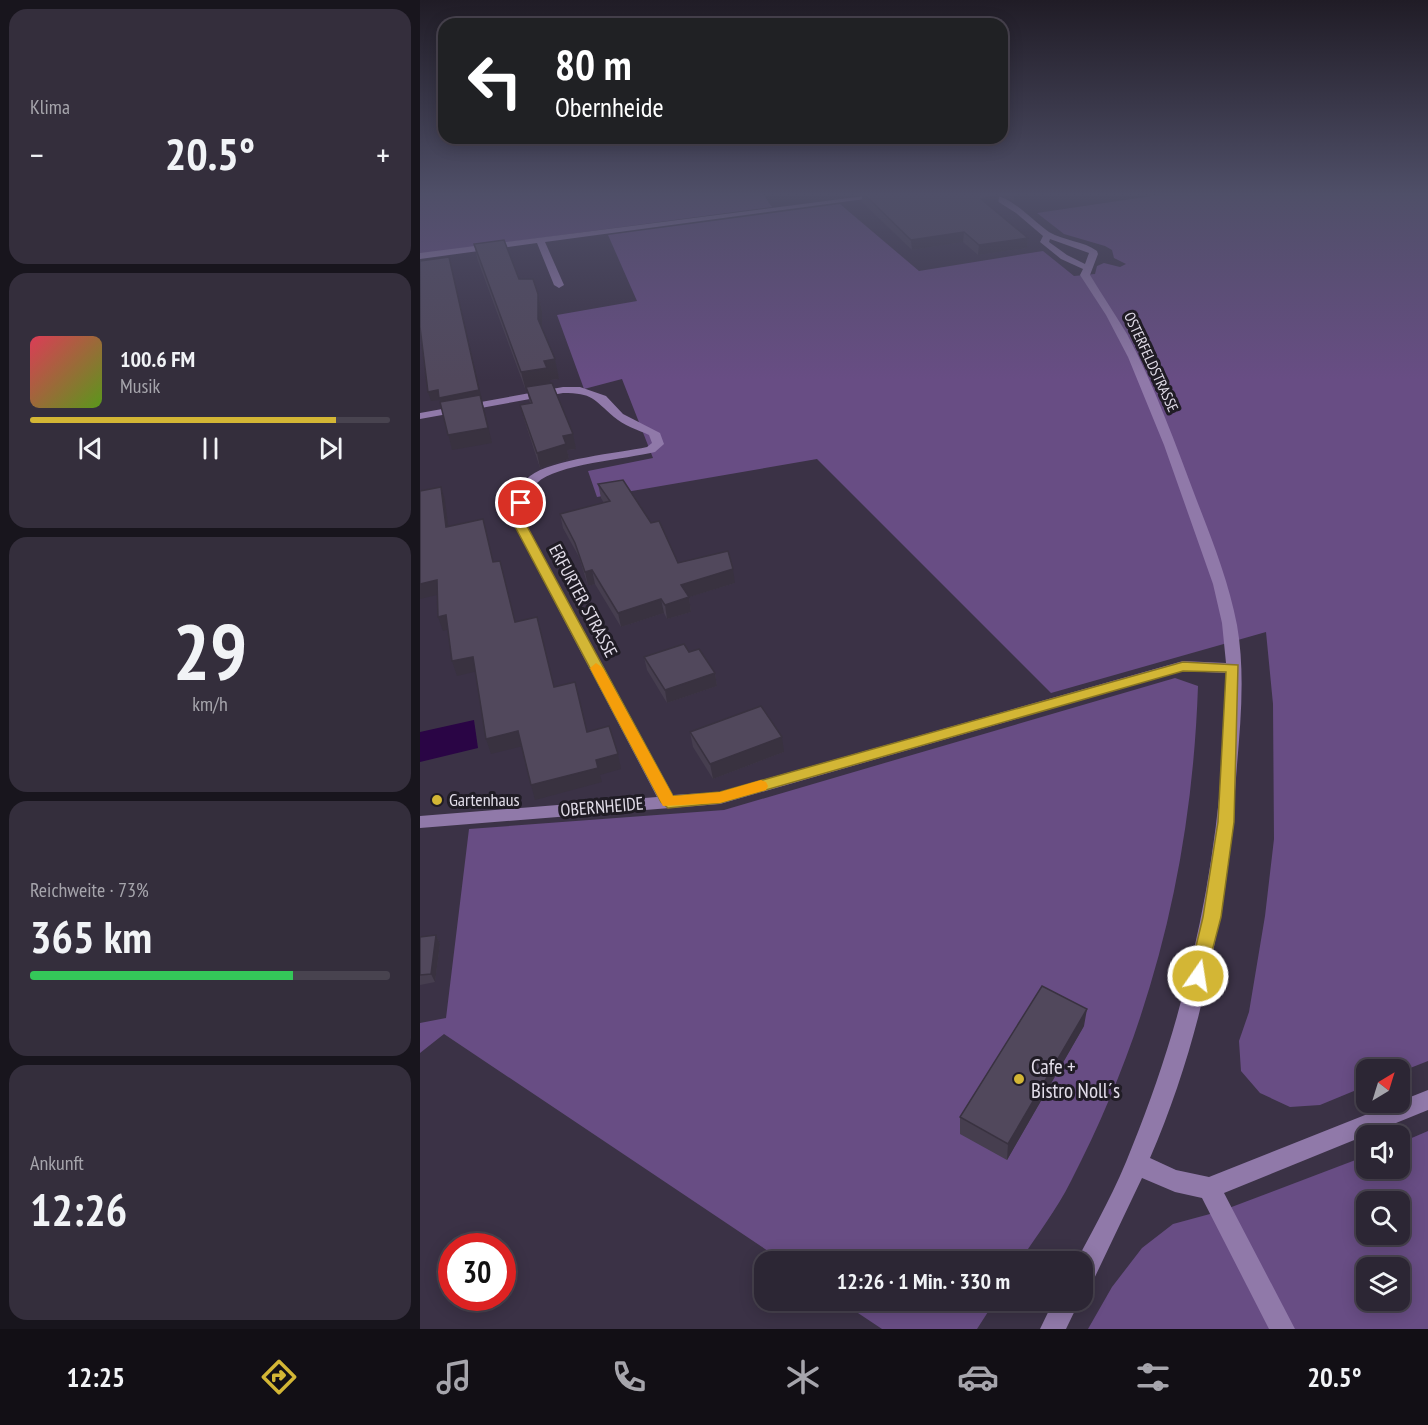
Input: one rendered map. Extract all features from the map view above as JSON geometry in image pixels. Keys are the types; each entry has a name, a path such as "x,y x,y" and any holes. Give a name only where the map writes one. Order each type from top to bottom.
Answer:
{"street":[{"path":"546,256 559,285"},
{"path":"1062,256 1073,263 1087,267"},
{"name":"OSTERFELDSTRASSE","path":"1093,256 1085,275 1110,313 1149,388 1204,536 1220,586 1232,641 1233,668 1226,822 1212,917 1188,1016 1137,1164 1093,1254"},
{"name":"ERFURTER STRASSE","path":"420,416 563,390 580,390 602,398 619,417 654,434 658,444 651,450 540,474 526,489 516,517 668,802"},
{"name":"OBERNHEIDE","path":"420,822 720,798 1183,666 1233,668"},
{"path":"1137,1164 1175,1181 1209,1188 1428,1100"},
{"path":"1209,1188 1282,1329"},
{"path":"1053,1329 1062,1311"}],"shaded area":[{"path":"617,256 901,256 919,271 1012,256 1049,256 1074,276 1095,274 1097,266 1104,263 1120,267 1126,264 1114,256 1428,256 1428,1061 1410,1068 1410,1059 1356,1059 1356,1090 1320,1105 1290,1107 1260,1093 1241,1071 1239,1041 1249,1012 1265,916 1274,839 1273,704 1266,632 1051,693 817,459 597,497 588,471 653,458 622,379 584,389 557,315 637,301"},
{"path":"1175,678 1198,686 1187,816 1177,879 1163,941 1145,1002 1124,1062 1099,1122 1065,1191 1027,1251 768,1251 444,1034 420,1053 420,1023 446,1018 469,829 724,810"},
{"path":"474,720 478,748 420,762 420,732"},
{"path":"1428,1131 1428,1329 1088,1329 1112,1287 1142,1248 1173,1224 1221,1211 1356,1160 1356,1179 1410,1179 1410,1139"},
{"path":"855,1311 989,1311 977,1329 882,1329"}],"building":[{"path":"478,256 510,256 519,279 533,279 538,294 538,319 555,359 544,361 547,368 521,372"},
{"path":"449,257 479,390 439,398 438,390 428,392 420,327 420,261"},
{"path":"552,383 573,434 563,436 566,444 537,453 520,405 532,403 526,387"},
{"path":"480,395 488,428 448,435 440,402"},
{"path":"623,480 651,523 659,521 678,563 728,551 733,569 681,585 689,597 665,605 661,599 618,613 592,570 585,572 575,543 560,514 610,501 598,484"},
{"path":"441,487 446,527 483,519 493,562 500,561 515,622 537,617 554,687 575,682 587,732 609,726 618,754 596,760 598,768 531,785 518,731 486,739 473,657 452,661 446,615 438,617 437,580 420,584 420,491"},
{"path":"684,644 689,652 699,649 715,673 665,690 644,657"},
{"path":"761,706 782,737 710,764 690,732"},
{"path":"436,935 431,974 420,975 420,937"},
{"path":"1042,986 1087,1009 1008,1144 960,1117"}],"slow traffic":[{"path":"596,668 668,802 720,798 761,786"}],"place":[{"name":"Gartenhaus","path":"437,800"},
{"name":"Cafe + Bistro Noll´s","path":"1019,1079"}],"route":[{"path":"521,503 516,517 668,802 720,798 1183,666 1233,668 1226,822 1212,917 1198,976"}]}
